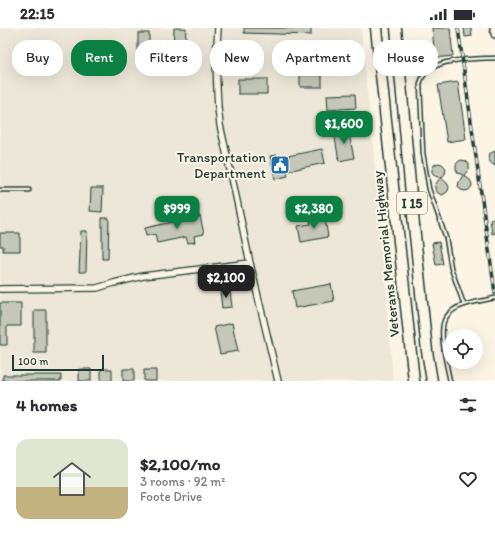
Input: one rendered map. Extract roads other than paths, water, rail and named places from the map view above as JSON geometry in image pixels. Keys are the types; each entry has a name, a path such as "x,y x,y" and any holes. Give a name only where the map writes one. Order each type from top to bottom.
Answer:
{"highway":[{"name":"Veterans Memorial Highway","path":"376,28 414,378"},
{"name":"I 15","path":"396,28 416,244 427,351 432,381"}],"street":[{"path":"218,28 216,61 220,125 250,263 278,381"},
{"path":"494,28 495,34"},
{"path":"0,289 97,288 143,276 250,263"}],"lane":[{"path":"464,305 450,268 446,238 429,190 423,153 420,84 422,77 428,71 441,63 495,58"},
{"path":"0,190 29,190"},
{"path":"450,381 443,340 442,327 444,320 453,310 464,305 495,298"}],"railway":[{"path":"458,28 495,293"}],"place":[{"name":"Transportation Department","path":"280,165"}]}
